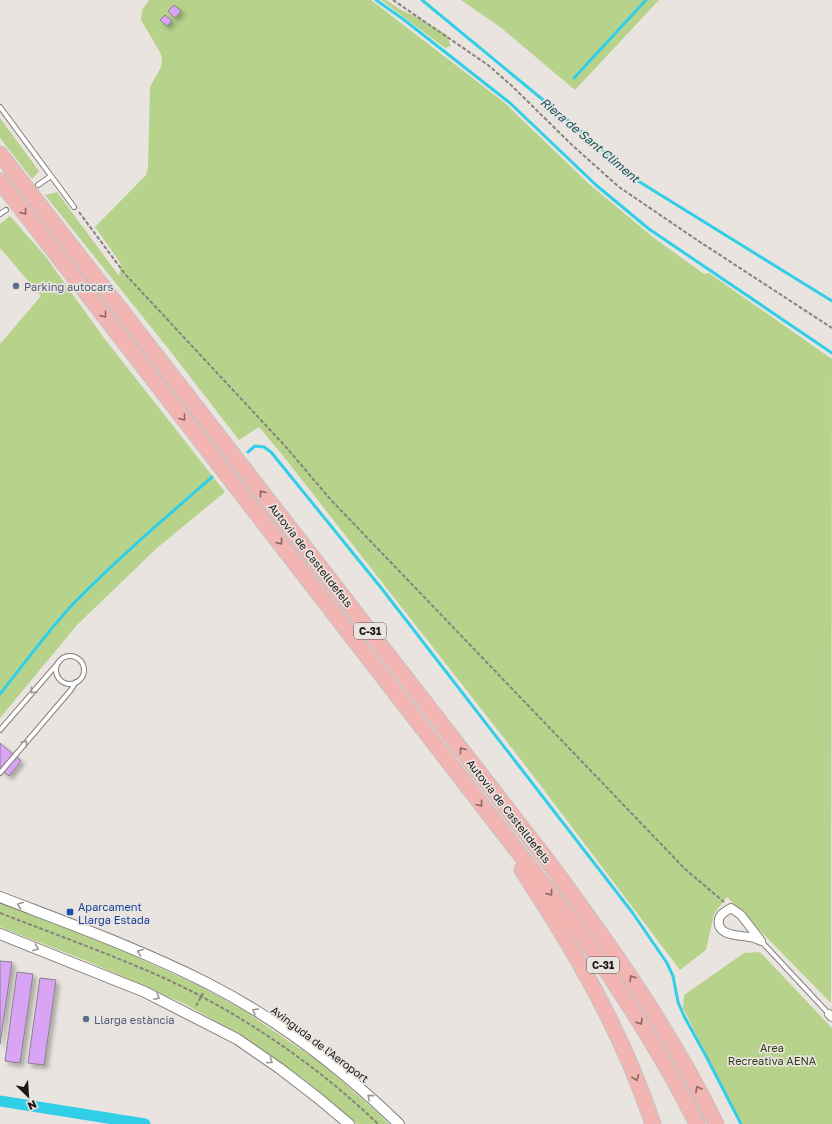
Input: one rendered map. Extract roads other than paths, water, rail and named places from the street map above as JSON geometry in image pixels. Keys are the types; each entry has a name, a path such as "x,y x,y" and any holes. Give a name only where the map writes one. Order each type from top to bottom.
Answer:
{"highway":[{"name":"Autovia de Castelldefels","path":"0,154 550,864 620,960 655,1013 716,1124"},
{"name":"Autovia de Castelldefels","path":"0,181 577,928 610,975 640,1022 671,1073 697,1124"},
{"path":"491,818 568,943 609,1016 628,1058 654,1124"}],"street":[{"name":"Avinguda de l'Aeroport","path":"0,897 112,940 208,983 261,1014 300,1041 343,1073 399,1124"},
{"path":"731,908 741,915 761,941 750,937 725,933 720,928 719,920 721,915 731,908"},
{"path":"0,934 145,992 237,1039 279,1068 349,1124"}],"lane":[{"path":"0,107 74,207"},
{"path":"38,185 51,176"},
{"path":"0,214 6,210"},
{"path":"0,730 59,662 69,656 74,657 81,662 84,669 80,679 0,773"},
{"path":"59,662 56,671 59,679 68,684 76,682"},
{"path":"761,941 831,1015"}],"waterway":[{"path":"376,0 403,19 510,103 596,185 649,229 832,353"},
{"name":"Riera de Sant Climent","path":"422,0 594,142 630,176 832,301"},
{"path":"574,78 646,0"},
{"path":"248,452 255,446 264,447 271,452 382,589 632,912 667,963 673,976 678,1002 684,1016 741,1124"},
{"path":"0,694 73,604 159,523 212,477"},
{"path":"0,1101 145,1124"}],"place":[{"name":"Parking autocars","path":"16,286"},
{"name":"Aparcament Llarga Estada","path":"70,912"},
{"name":"Llarga estància","path":"86,1019"}],"park label":[{"name":"Area Recreativa AENA","path":"772,1053"}]}
